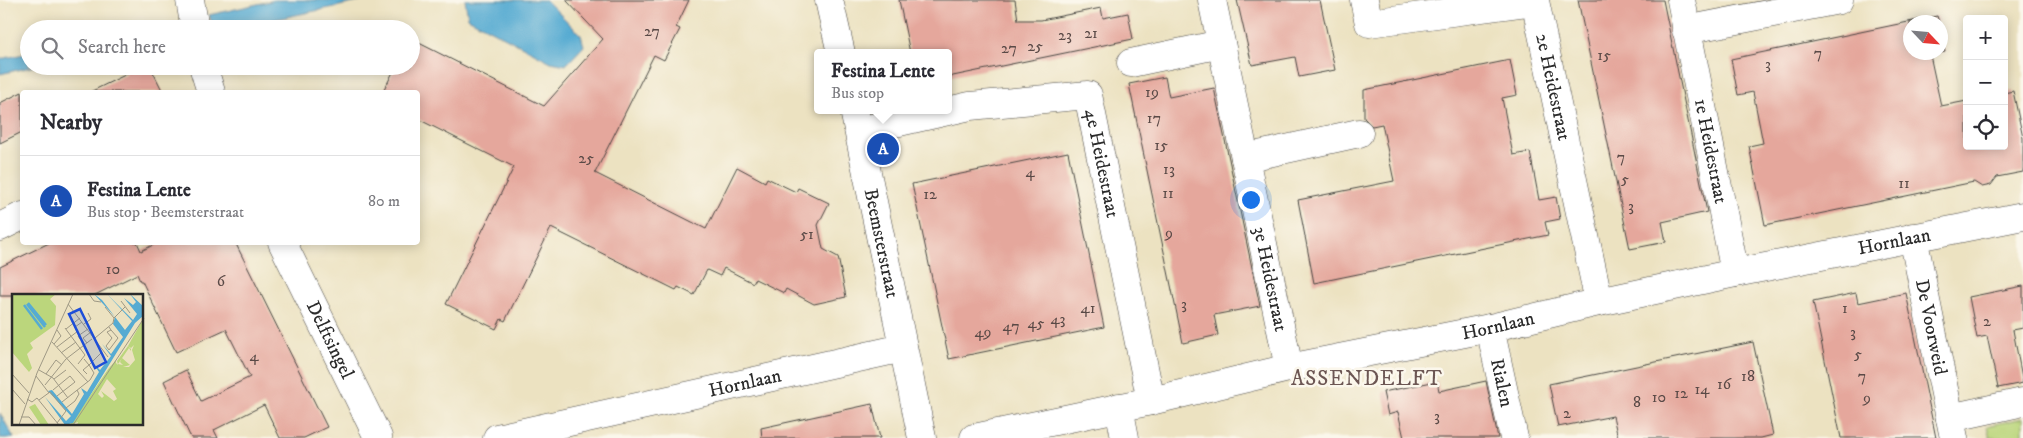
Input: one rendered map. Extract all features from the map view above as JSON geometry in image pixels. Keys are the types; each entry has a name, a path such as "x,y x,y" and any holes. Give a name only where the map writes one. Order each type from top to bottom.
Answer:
{"street":[{"path":"190,0 193,20"},
{"path":"829,0 840,49"},
{"name":"3e Heidestraat","path":"1212,0 1289,368"},
{"name":"2e Heidestraat","path":"1364,0 1368,23 1535,1 1599,302"},
{"name":"1e Heidestraat","path":"1681,0 1735,273"},
{"path":"1686,30 1839,0"},
{"path":"1130,64 1221,44"},
{"path":"206,75 210,90"},
{"name":"4e Heidestraat","path":"952,108 1088,95 1151,401"},
{"name":"4e Heidestraat","path":"856,121 909,114"},
{"name":"Beemsterstraat","path":"856,121 903,348"},
{"path":"1245,158 1359,133"},
{"name":"Hornlaan","path":"974,438 1151,401 1289,368 1490,328 1735,273 2023,216"},
{"path":"0,227 20,217"},
{"name":"De Voorweid","path":"1913,237 1952,428 2023,402"},
{"name":"Delftsingel","path":"283,245 378,438"},
{"name":"Rialen","path":"1490,328 1514,438"},
{"path":"903,348 922,438"},
{"name":"Hornlaan","path":"497,438 903,348"},
{"path":"1119,407 1125,438"}],"green space":[{"path":"2023,418 2023,438 1990,438 1987,426"}],"water":[{"path":"275,0 368,0 272,20 211,20 209,15"},
{"path":"465,0 546,0 581,35 584,46 566,65 551,62 468,18"},
{"path":"20,55 20,69 0,74 0,59"},
{"path":"0,413 14,438 0,438"}],"building":[{"path":"566,0 689,0 676,27 680,29 664,60 654,55 595,173 706,229 737,167 765,182 767,178 796,192 798,188 829,203 818,225 823,249 838,257 846,297 814,304 786,289 784,293 755,279 753,283 724,268 720,276 707,270 694,295 678,287 676,290 551,228 505,321 501,319 496,329 446,304 514,167 420,120 420,90 384,90 392,75 420,75 420,44 544,106 603,39"},
{"path":"899,0 1015,0 1018,20 1041,20 1101,8 1103,18 1128,13 1133,39 952,76 952,49 909,49"},
{"path":"1237,0 1320,0 1335,70 1299,77 1295,57 1252,65"},
{"path":"1578,0 1663,0 1707,212 1662,222 1666,242 1630,249"},
{"path":"1903,23 1903,60 1931,60 1941,106 1963,102 1963,150 2008,150 2008,92 2013,91 2023,138 2023,172 1997,177 1991,185 1982,187 1974,182 1765,225 1749,146 1763,143 1753,92 1738,95 1731,59"},
{"path":"1510,60 1517,95 1502,98 1513,155 1530,152 1539,200 1556,197 1560,219 1545,222 1548,235 1314,283 1298,200 1394,181 1382,124 1372,126 1364,118 1364,90"},
{"path":"125,75 154,75 162,90 94,90"},
{"path":"1165,77 1169,97 1214,88 1260,306 1214,315 1218,335 1183,343 1129,84"},
{"path":"20,93 20,133 0,143 0,103"},
{"path":"1068,152 1104,327 949,359 912,184"},
{"path":"45,245 138,245 141,251 153,245 236,245 327,427 304,438 280,438 264,405 214,430 218,438 191,438 164,381 186,370 201,401 250,377 226,329 176,352 137,274 97,294 12,294 12,296 0,296 0,267"},
{"path":"2023,286 2023,328 2013,330 2023,383 1998,388 1987,336 1977,338 1969,297"},
{"path":"1856,293 1858,303 1906,293 1936,438 1841,438 1813,302"},
{"path":"1753,342 1773,435 1761,438 1618,438 1613,416 1558,427 1549,384"},
{"path":"1437,381 1439,391 1486,381 1498,438 1404,438 1398,412 1388,415 1383,392"},
{"path":"872,404 880,438 762,438 761,428"}],"place":[{"name":"Festina Lente","path":"883,149"}],"district":[{"name":"ASSENDELFT","path":"1367,379"}]}
